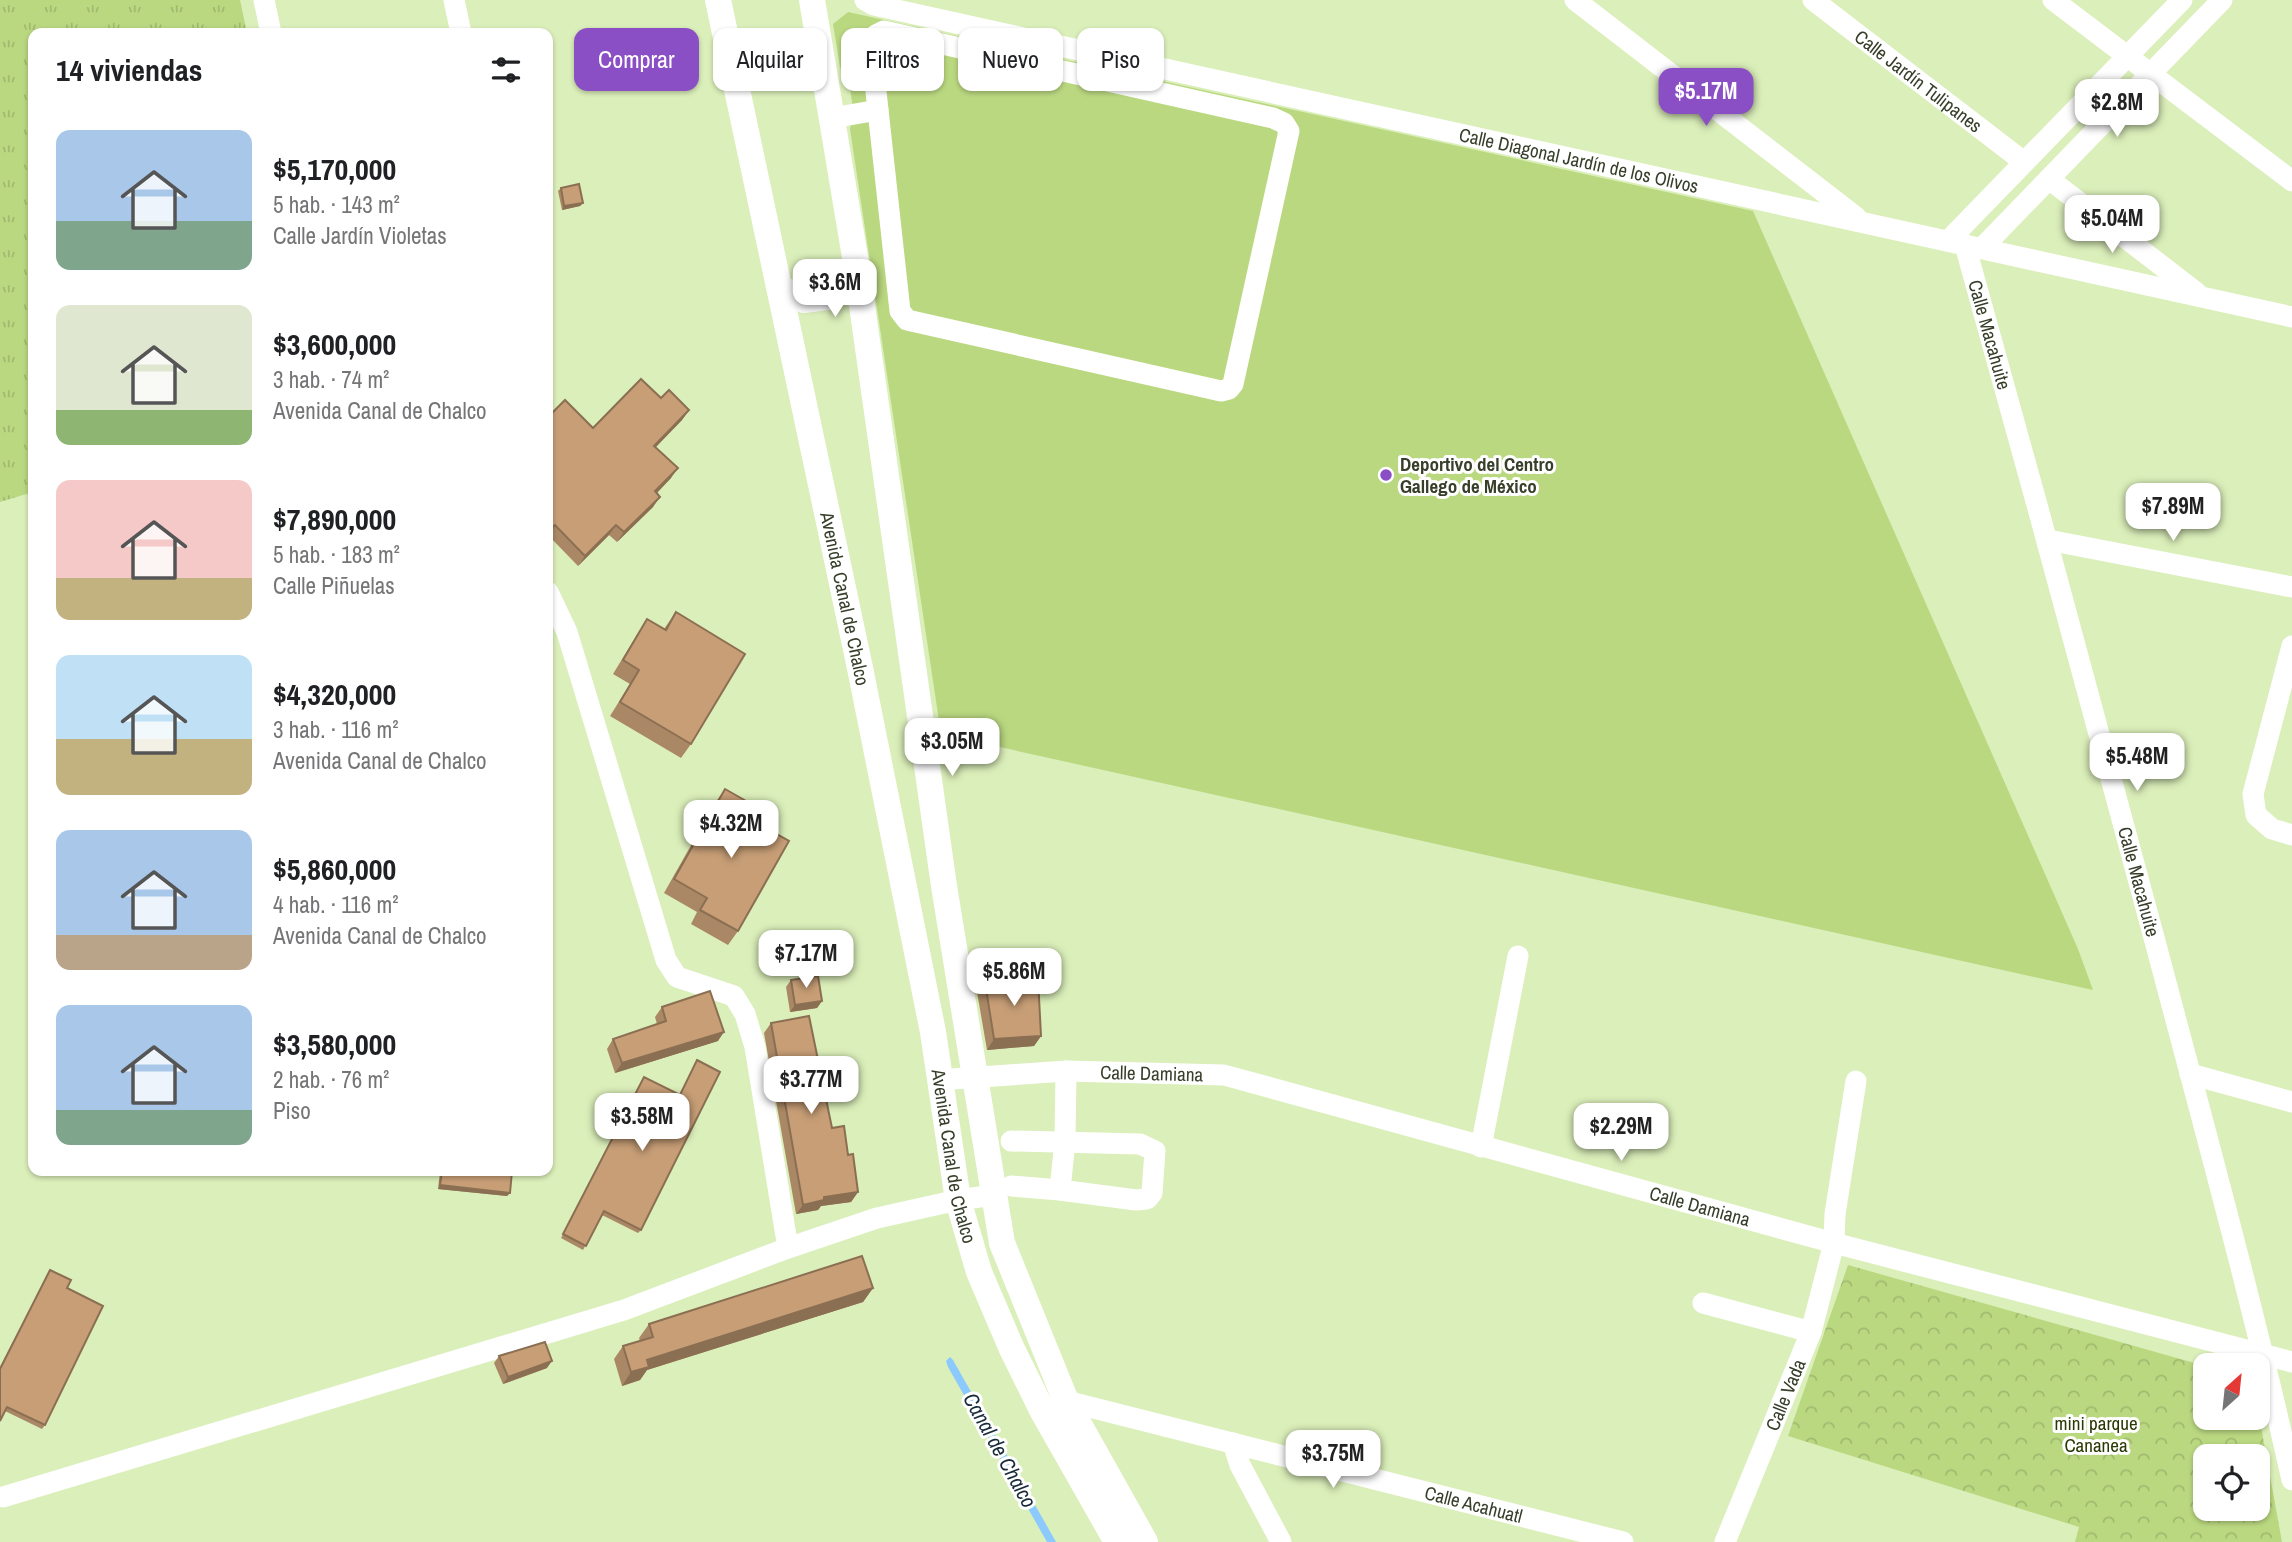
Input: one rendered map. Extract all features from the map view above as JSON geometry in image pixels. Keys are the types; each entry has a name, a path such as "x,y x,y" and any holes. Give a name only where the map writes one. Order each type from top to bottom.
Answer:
{"main road":[{"name":"Avenida Canal de Chalco","path":"718,0 860,668 933,1032 958,1200 979,1272 1011,1348 1054,1405 1145,1542"},
{"name":"Avenida Canal de Chalco","path":"812,0 856,263 925,761 974,1078 1002,1191 1002,1242 1054,1405 1117,1542"},
{"path":"780,288 804,300 827,297 848,284 856,263"}],"street":[{"path":"264,0 270,28"},
{"path":"454,0 460,28"},
{"name":"Calle Diagonal Jardín de los Olivos","path":"865,0 874,5 2292,317"},
{"path":"1575,0 1863,222"},
{"name":"Calle Jardín Tulipanes","path":"1813,0 2024,162"},
{"path":"2053,0 2292,181"},
{"path":"1965,245 2024,162 2182,0"},
{"path":"1965,245 2049,179 2222,0"},
{"path":"884,31 1273,118 1284,123 1289,131 1233,384 1229,389 1221,391 907,320 900,311 878,110 871,46 876,35 884,31"},
{"path":"832,118 878,110"},
{"path":"2049,179 2202,297"},
{"name":"Calle Macahuite","path":"1965,245 2048,540 2263,1353"},
{"path":"2048,540 2292,587"},
{"path":"553,603 567,632 666,960 677,977 734,996 745,1014 755,1047 788,1248"},
{"path":"2292,646 2253,794 2256,815 2272,829 2292,835"},
{"path":"1481,1147 1518,956"},
{"path":"1060,1190 1065,1141 1066,1071"},
{"name":"Calle Damiana","path":"939,1080 1066,1071 1224,1075 1834,1243 2259,1353"},
{"path":"2190,1074 2292,1102"},
{"name":"Calle Vada","path":"1725,1542 1811,1332 1834,1243 1835,1214 1856,1081"},
{"path":"3,1497 624,1310 788,1248 877,1218 1002,1191 1060,1190 1136,1200 1147,1199 1152,1193 1155,1151 1149,1147 1140,1144 1011,1141"},
{"path":"1703,1303 1811,1332"},
{"name":"Calle Damiana","path":"2270,1356 2292,1362"},
{"name":"Calle Macahuite","path":"2270,1384 2292,1480"},
{"name":"Calle Acahuatl","path":"1054,1405 1233,1443 1623,1542"},
{"path":"1233,1443 1240,1465 1281,1542"}],"green space":[{"path":"0,0 240,0 246,28 28,28 28,494 0,502"},
{"name":"Deportivo del Centro Gallego de México","path":"848,12 921,28 841,28 841,70 833,24"},
{"name":"Deportivo del Centro Gallego de México","path":"944,33 958,36 958,91 1063,91 1063,59 1077,62 1077,91 1164,91 1164,81 1753,211 2078,949 2093,990 941,734 850,129 855,122 850,91 944,91"},
{"name":"mini parque Cananea","path":"1848,1265 2193,1363 2193,1430 2262,1430 2264,1444 2193,1444 2193,1521 2270,1521 2270,1476 2282,1542 2075,1542 2079,1527 1788,1436"}],"water":[{"name":"Canal de Chalco","path":"950,1357 1056,1542 1047,1542 948,1367 946,1361"}],"building":[{"path":"579,184 583,203 564,206 561,188"},
{"path":"641,379 661,398 669,390 689,410 654,446 678,468 655,491 660,497 624,532 616,525 585,556 555,525 553,527 553,412 565,400 593,428"},
{"path":"676,612 745,654 691,744 620,702 639,670 623,660 647,619 666,630"},
{"path":"725,789 762,810 755,822 789,841 738,931 700,910 707,898 674,879"},
{"path":"818,976 822,1001 795,1005 791,980"},
{"path":"1038,978 1041,1036 994,1039 985,982"},
{"path":"710,991 724,1032 622,1063 613,1039 666,1021 662,1007"},
{"path":"809,1016 832,1128 844,1126 848,1155 853,1154 858,1192 824,1197 824,1200 803,1205 771,1023"},
{"path":"697,1060 720,1072 641,1230 604,1211 586,1246 563,1234 644,1077 680,1095"},
{"path":"441,1176 512,1176 510,1193 440,1185"},
{"path":"862,1256 873,1288 647,1360 649,1367 631,1372 623,1346 653,1337 649,1324"},
{"path":"50,1270 71,1280 67,1288 103,1306 45,1425 7,1407 0,1421 0,1369"},
{"path":"545,1342 552,1361 508,1377 499,1356"}],"place":[{"name":"Deportivo del Centro Gallego de México","path":"1386,475"}]}
